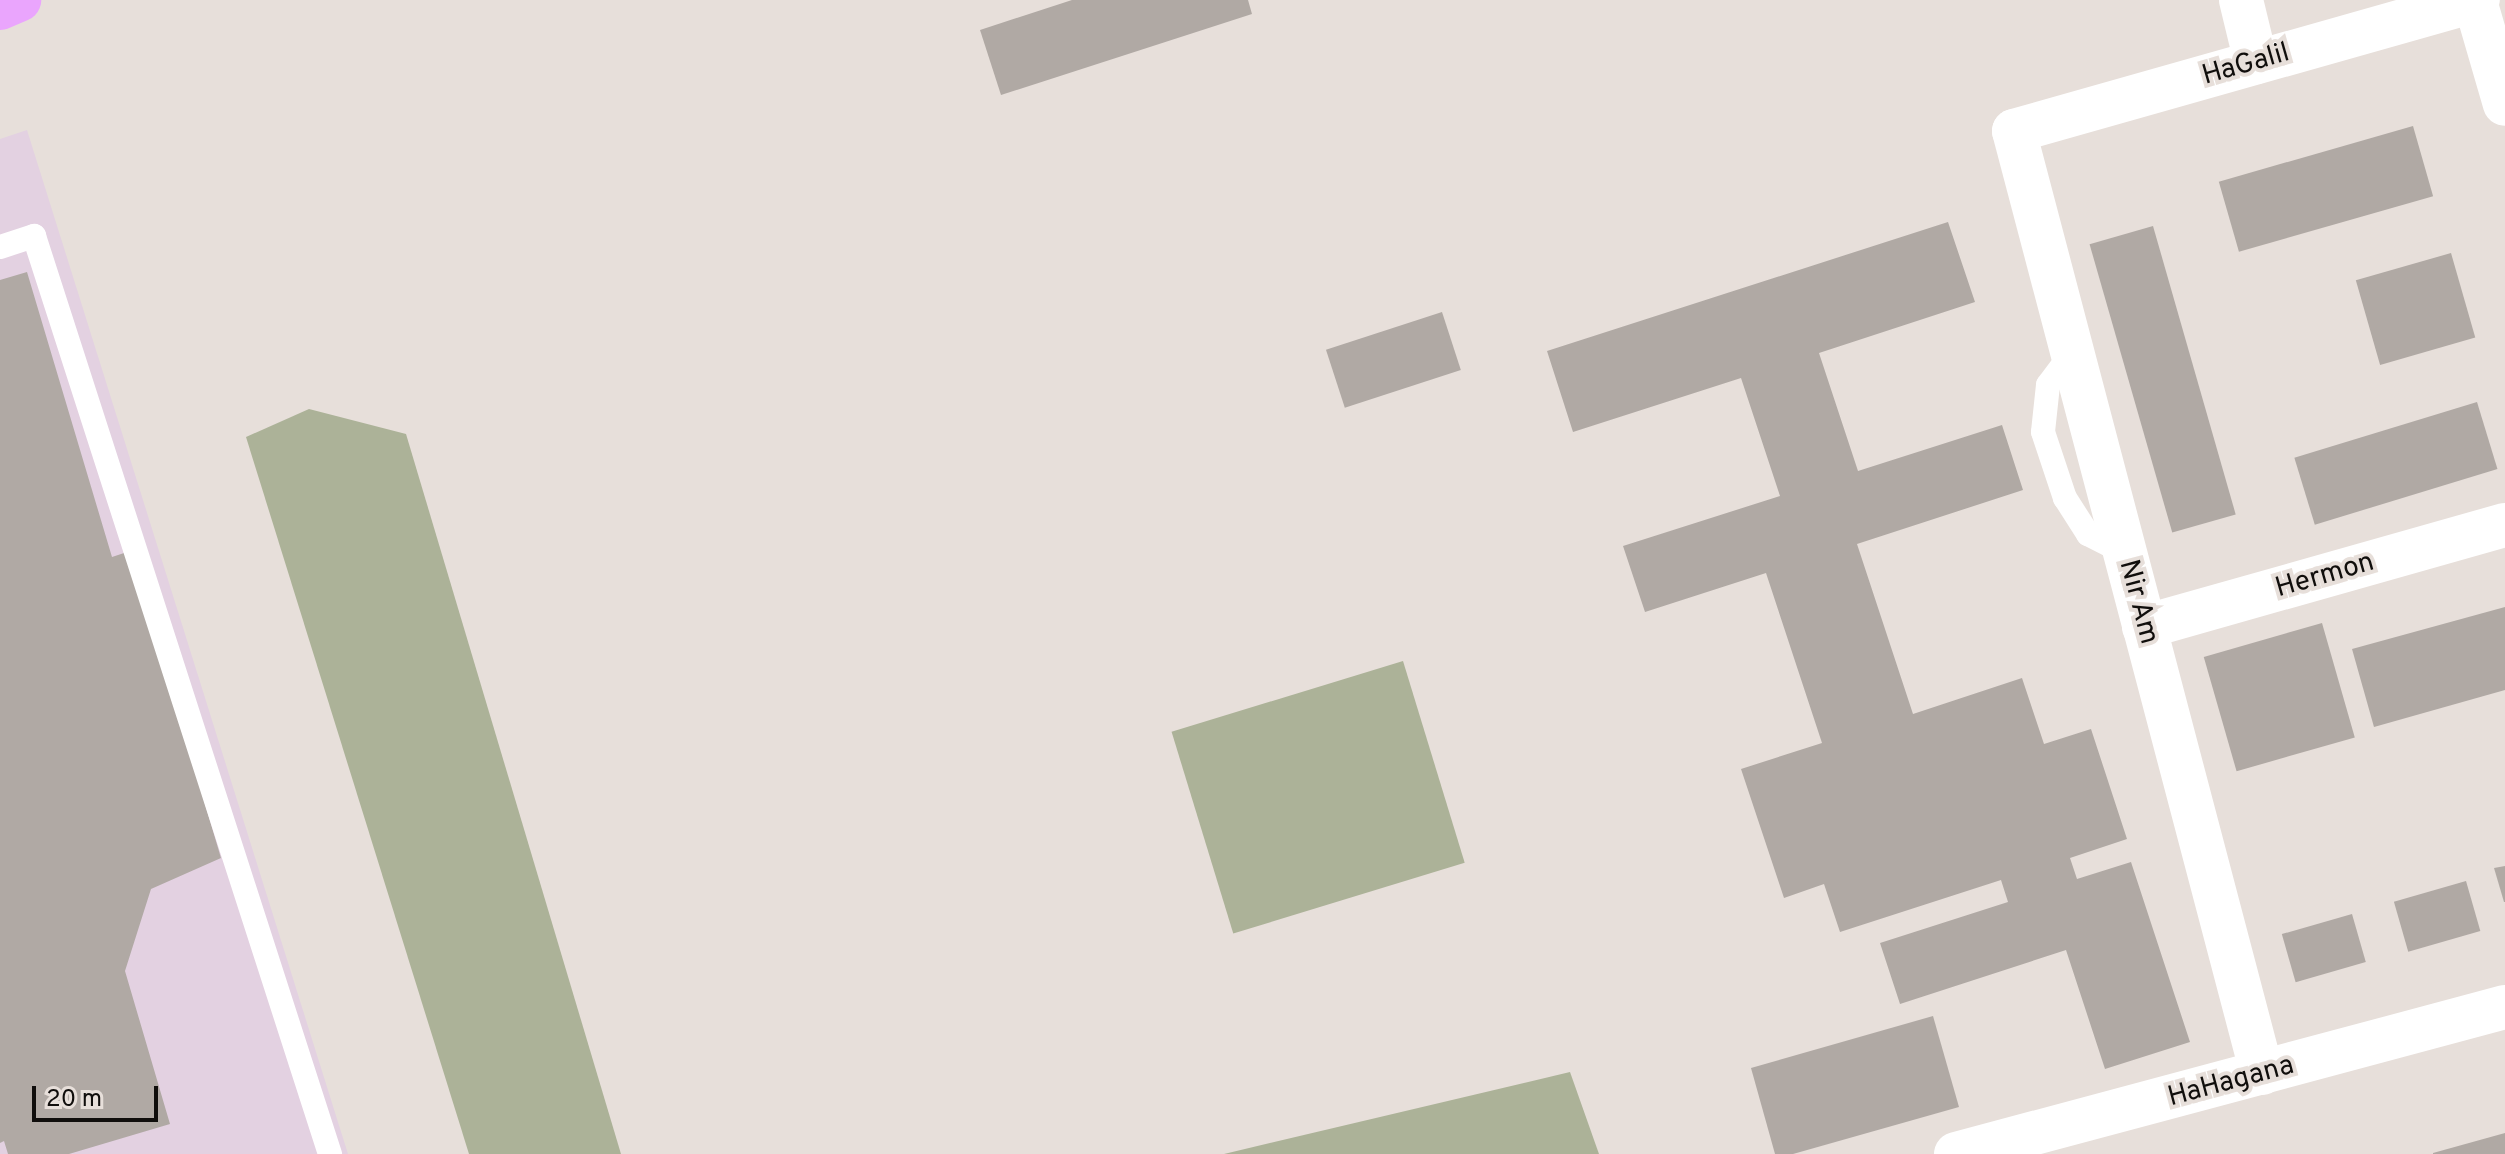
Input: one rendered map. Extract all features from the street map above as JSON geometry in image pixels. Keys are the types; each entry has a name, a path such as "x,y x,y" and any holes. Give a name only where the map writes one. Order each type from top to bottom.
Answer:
{"highway":[{"path":"0,6 10,0"},
{"path":"0,6 19,0"}],"street":[{"path":"2241,0 2256,62"},
{"path":"2476,0 2505,104"},
{"name":"HaGalil","path":"2014,131 2476,0"},
{"name":"Nir Am","path":"2014,131 2262,1073"},
{"name":"Hermon","path":"2144,627 2505,525"},
{"name":"HaHagana","path":"1956,1154 2505,1007"}],"lane":[{"path":"0,247 34,236 330,1154"}],"shaded area":[{"path":"27,130 348,1154 0,1154 0,139"}],"green space":[{"path":"309,409 406,434 621,1154 469,1154 246,437"},
{"path":"1403,661 1465,863 1233,934 1172,732"},
{"path":"1570,1072 1599,1154 1224,1154"}],"building":[{"path":"1072,0 1248,0 1252,14 1001,95 980,30"},
{"path":"2413,126 2433,196 2239,252 2219,182"},
{"path":"1948,222 1975,302 1819,353 1858,471 2002,425 2023,490 1857,544 1913,714 2022,678 2044,744 2091,729 2127,839 2070,858 2077,879 2131,862 2190,1042 2105,1069 2066,950 1900,1004 1880,943 2008,902 2001,880 1840,932 1824,884 1784,898 1741,769 1822,743 1766,573 1645,612 1623,546 1780,496 1741,378 1573,432 1547,351"},
{"path":"2153,226 2236,514 2172,533 2090,244"},
{"path":"2451,253 2475,338 2380,365 2356,280"},
{"path":"27,272 112,557 130,551 221,858 151,889 125,971 170,1124 69,1154 8,1154 4,1141 0,1143 0,280"},
{"path":"1442,312 1461,370 1345,408 1326,350"},
{"path":"2477,402 2497,469 2315,525 2294,458"},
{"path":"2505,607 2505,690 2374,727 2352,649"},
{"path":"2322,623 2355,737 2237,771 2204,657"},
{"path":"2505,866 2505,902 2504,902 2494,868"},
{"path":"2466,881 2480,931 2408,952 2394,902"},
{"path":"2352,914 2366,962 2296,982 2282,934"},
{"path":"1933,1016 1959,1107 1793,1154 1775,1154 1751,1068"},
{"path":"2505,1133 2505,1154 2433,1154 2433,1153"}]}
